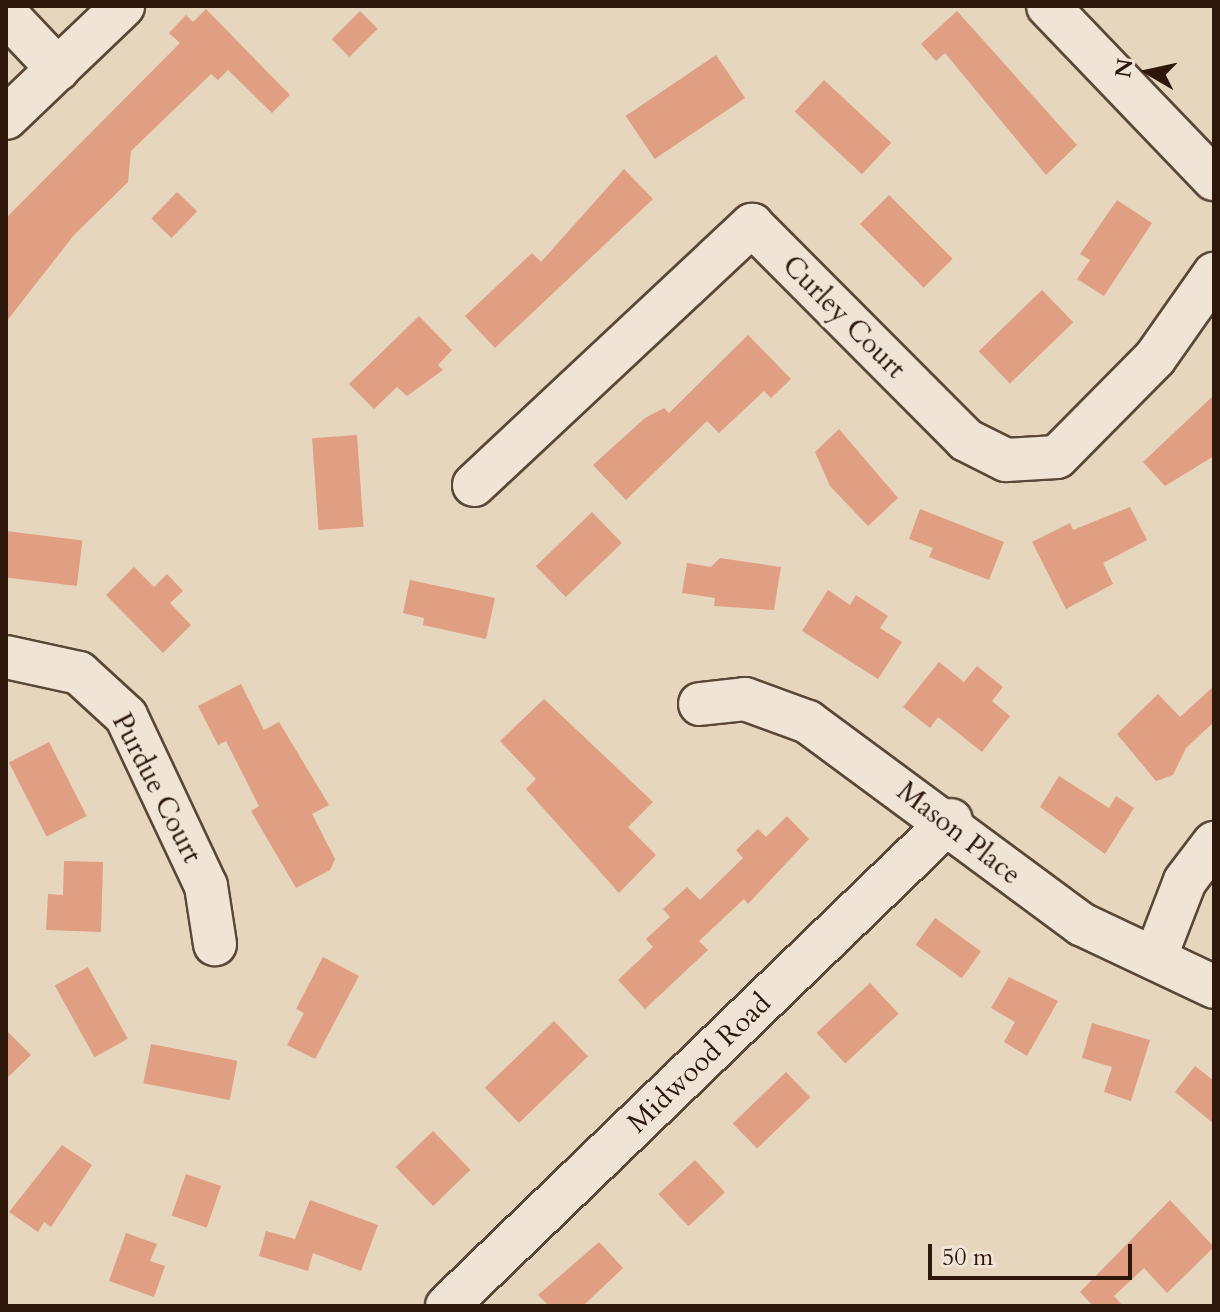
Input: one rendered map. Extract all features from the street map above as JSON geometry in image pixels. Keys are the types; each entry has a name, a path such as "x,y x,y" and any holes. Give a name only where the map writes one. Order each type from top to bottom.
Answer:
{"street":[{"path":"6,118 123,6"},
{"path":"1048,6 1214,179"},
{"path":"6,14 58,69"},
{"name":"Curley Court","path":"474,485 752,225 966,440 1006,460 1057,457 1155,358 1214,274"},
{"name":"Purdue Court","path":"6,657 79,673 126,716 206,886 215,944"},
{"name":"Mason Place","path":"700,704 745,699 808,722 951,820 1081,924 1156,956 1214,987"},
{"name":"Midwood Road","path":"447,1306 951,820"},
{"path":"1156,956 1185,881 1214,843"}],"building":[{"path":"206,9 290,95 272,113 228,70 218,80 211,74 131,151 128,182 74,235 6,322 6,218 180,43 169,33 186,15 193,22"},
{"path":"360,11 378,29 349,57 332,39"},
{"path":"957,11 1077,145 1046,175 945,53 936,61 921,44"},
{"path":"716,55 745,98 655,159 626,116"},
{"path":"824,80 891,143 862,174 795,111"},
{"path":"624,169 653,199 495,348 465,316 532,253 541,262"},
{"path":"177,192 197,211 171,238 151,219"},
{"path":"889,195 953,259 924,288 860,224"},
{"path":"1117,200 1152,223 1104,296 1077,279 1090,260 1080,254"},
{"path":"1042,290 1073,322 1010,384 979,351"},
{"path":"419,316 452,350 438,365 443,370 407,396 397,387 374,409 349,384"},
{"path":"748,335 791,379 771,398 764,391 719,433 707,421 626,500 593,465 645,418 664,408 669,413"},
{"path":"1214,395 1214,456 1165,486 1143,462"},
{"path":"839,429 898,498 868,526 830,486 815,452"},
{"path":"357,435 363,527 319,530 312,438"},
{"path":"1130,507 1147,540 1103,563 1113,584 1066,609 1032,542 1070,523 1073,530"},
{"path":"920,509 1004,542 989,580 929,557 933,548 909,539"},
{"path":"592,512 622,543 566,597 536,566"},
{"path":"6,531 82,540 77,586 6,577"},
{"path":"720,558 781,567 774,610 714,606 715,598 682,593 687,563 711,567"},
{"path":"134,567 154,587 167,574 183,591 170,603 191,625 163,653 106,595"},
{"path":"410,580 495,598 486,639 423,625 424,618 403,613"},
{"path":"828,590 850,605 856,595 888,616 880,628 902,642 878,679 802,631"},
{"path":"939,662 964,682 977,666 1003,687 992,701 1010,716 982,752 938,717 930,728 903,707"},
{"path":"241,684 264,730 279,722 329,805 312,814 335,859 330,870 296,888 251,811 259,806 226,741 218,745 198,706"},
{"path":"1214,686 1214,722 1186,748 1173,775 1156,781 1117,734 1158,694 1180,717"},
{"path":"544,699 653,802 628,827 656,855 619,893 526,789 536,779 500,741"},
{"path":"49,742 87,816 47,836 9,762"},
{"path":"1059,776 1109,808 1116,796 1134,808 1105,854 1040,807"},
{"path":"787,816 809,839 748,904 744,899 699,941 708,950 645,1009 618,980 653,947 646,939 670,917 663,909 687,887 700,900 743,858 736,850 758,829 766,837"},
{"path":"64,861 103,862 101,932 46,930 48,894 63,895"},
{"path":"935,918 981,952 962,978 916,945"},
{"path":"323,957 359,976 315,1059 287,1045 304,1013 296,1009"},
{"path":"88,967 128,1039 95,1057 55,985"},
{"path":"1009,977 1058,1001 1027,1056 1004,1042 1015,1022 991,1008"},
{"path":"870,983 899,1014 845,1064 817,1033"},
{"path":"554,1021 588,1056 519,1123 485,1088"},
{"path":"1092,1023 1150,1040 1131,1101 1104,1092 1112,1067 1082,1058"},
{"path":"6,1030 31,1055 6,1079"},
{"path":"151,1044 237,1061 230,1100 143,1083"},
{"path":"1195,1066 1214,1081 1214,1124 1175,1092"},
{"path":"786,1072 810,1097 757,1149 733,1123"},
{"path":"433,1131 471,1170 433,1206 396,1167"},
{"path":"62,1145 92,1165 51,1227 44,1222 38,1232 9,1212"},
{"path":"695,1160 725,1192 688,1226 658,1194"},
{"path":"186,1174 221,1186 207,1228 172,1216"},
{"path":"310,1200 378,1225 361,1271 313,1253 308,1271 259,1256 266,1231 295,1239"},
{"path":"1170,1200 1214,1247 1167,1293 1144,1268 1114,1296 1123,1306 1093,1306 1080,1292"},
{"path":"126,1233 157,1244 150,1261 165,1266 154,1297 109,1281"},
{"path":"599,1242 623,1268 583,1306 549,1306 538,1295"}]}
